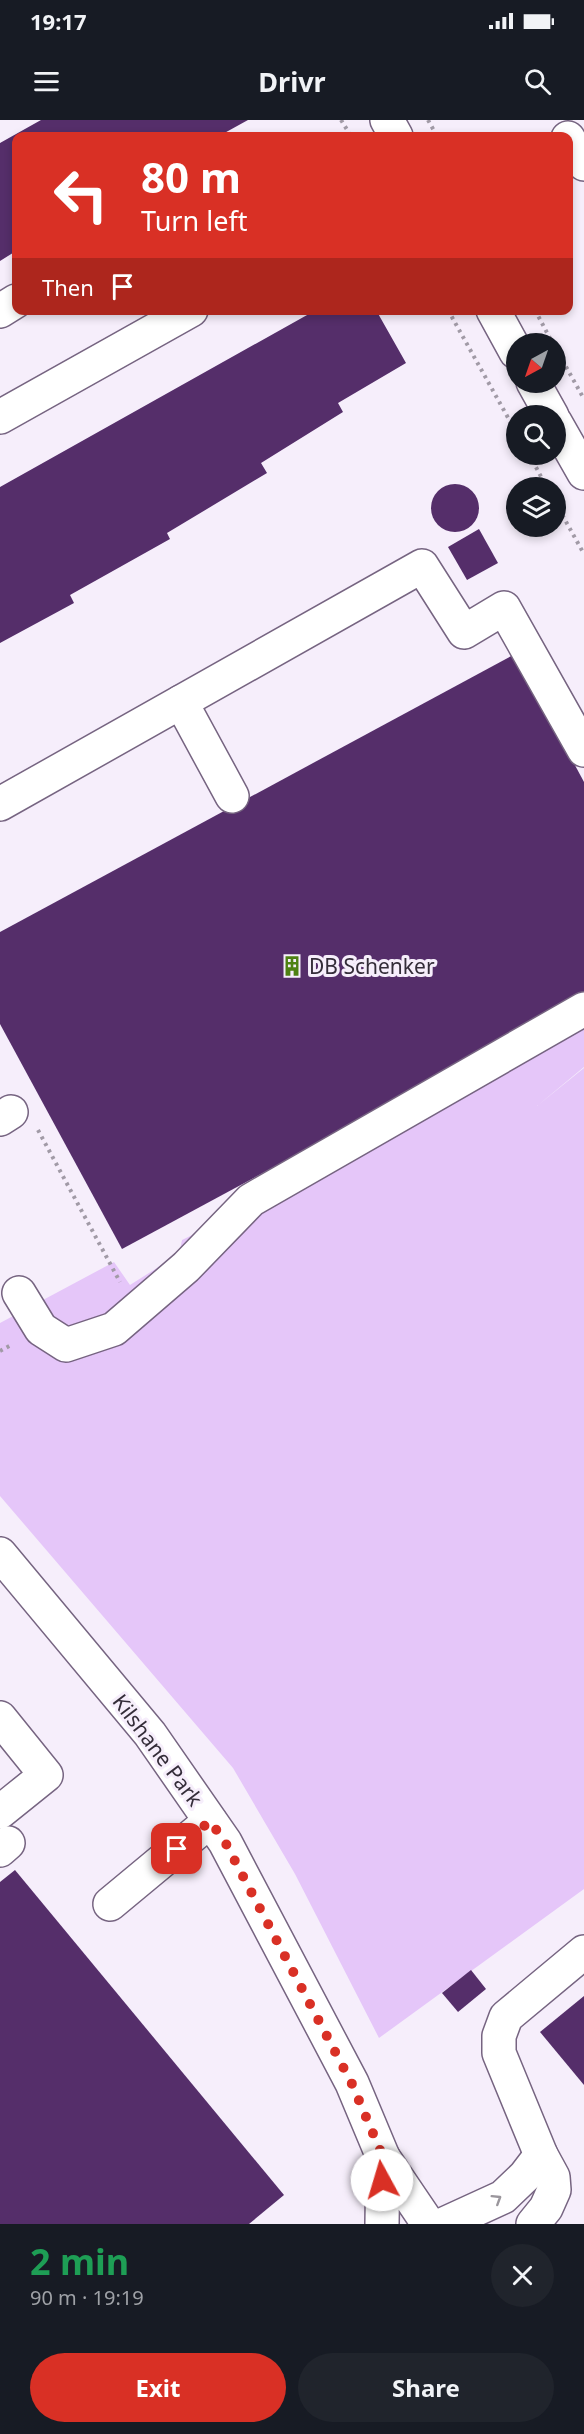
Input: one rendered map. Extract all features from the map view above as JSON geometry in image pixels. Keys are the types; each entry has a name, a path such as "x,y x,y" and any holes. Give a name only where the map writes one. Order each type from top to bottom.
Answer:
{"street":[{"path":"573,145 584,164"},
{"path":"0,417 182,315"},
{"path":"496,315 506,334"},
{"path":"566,441 584,473"},
{"path":"0,804 422,566 464,632 504,608 584,750"},
{"path":"181,702 232,795"},
{"path":"19,1293 41,1329 66,1345 114,1329 186,1267 251,1200 584,1009"},
{"name":"Kilshane Park","path":"0,1554 150,1734 225,1842 352,2084 383,2157 429,2223"},
{"path":"0,1718 46,1775 2,1835"},
{"path":"110,1904 210,1821"},
{"path":"533,2224 546,2208 554,2190 553,2177 541,2155 499,2053 498,2036 506,2018 584,1952"},
{"path":"429,2223 503,2197 525,2176 541,2155"},
{"name":"Kilshane Park","path":"382,2224 383,2157"}],"path":[{"path":"451,315 506,414"},
{"path":"538,315 547,333"},
{"path":"566,367 584,399"},
{"path":"566,522 584,554"},
{"path":"15,1118 120,1283 110,1289"},
{"path":"0,1351 41,1329"}],"shaded area":[{"path":"584,1020 584,1067 537,1106 584,1068 584,1889 379,2038 295,1874 233,1768 0,1496 0,1323 114,1262 130,1285 179,1254 182,1240 298,1183"}],"building":[{"path":"41,120 248,120 226,132 20,132"},
{"path":"12,136 12,254 0,261 0,143"},
{"path":"307,315 379,315 406,363 338,403 343,412 261,463 267,473 167,533 170,539 70,595 74,603 0,643 0,487"},
{"path":"450,484 460,484 472,491 479,503 479,513 472,525 460,532 450,532 435,521 431,513 431,503 442,488"},
{"path":"479,529 498,563 467,580 448,547"},
{"name":"DB Schenker","path":"515,654 584,782 584,1000 122,1249 0,1024 0,932"},
{"path":"15,1870 284,2195 249,2224 0,2224 0,1882"},
{"path":"471,1970 486,1989 458,2012 442,1993"},
{"path":"584,1996 584,2085 540,2032"}],"place":[{"name":"DB Schenker","path":"292,966"}],"route":[{"path":"177,1849 210,1821 225,1842 352,2084 383,2157 382,2180"}]}
